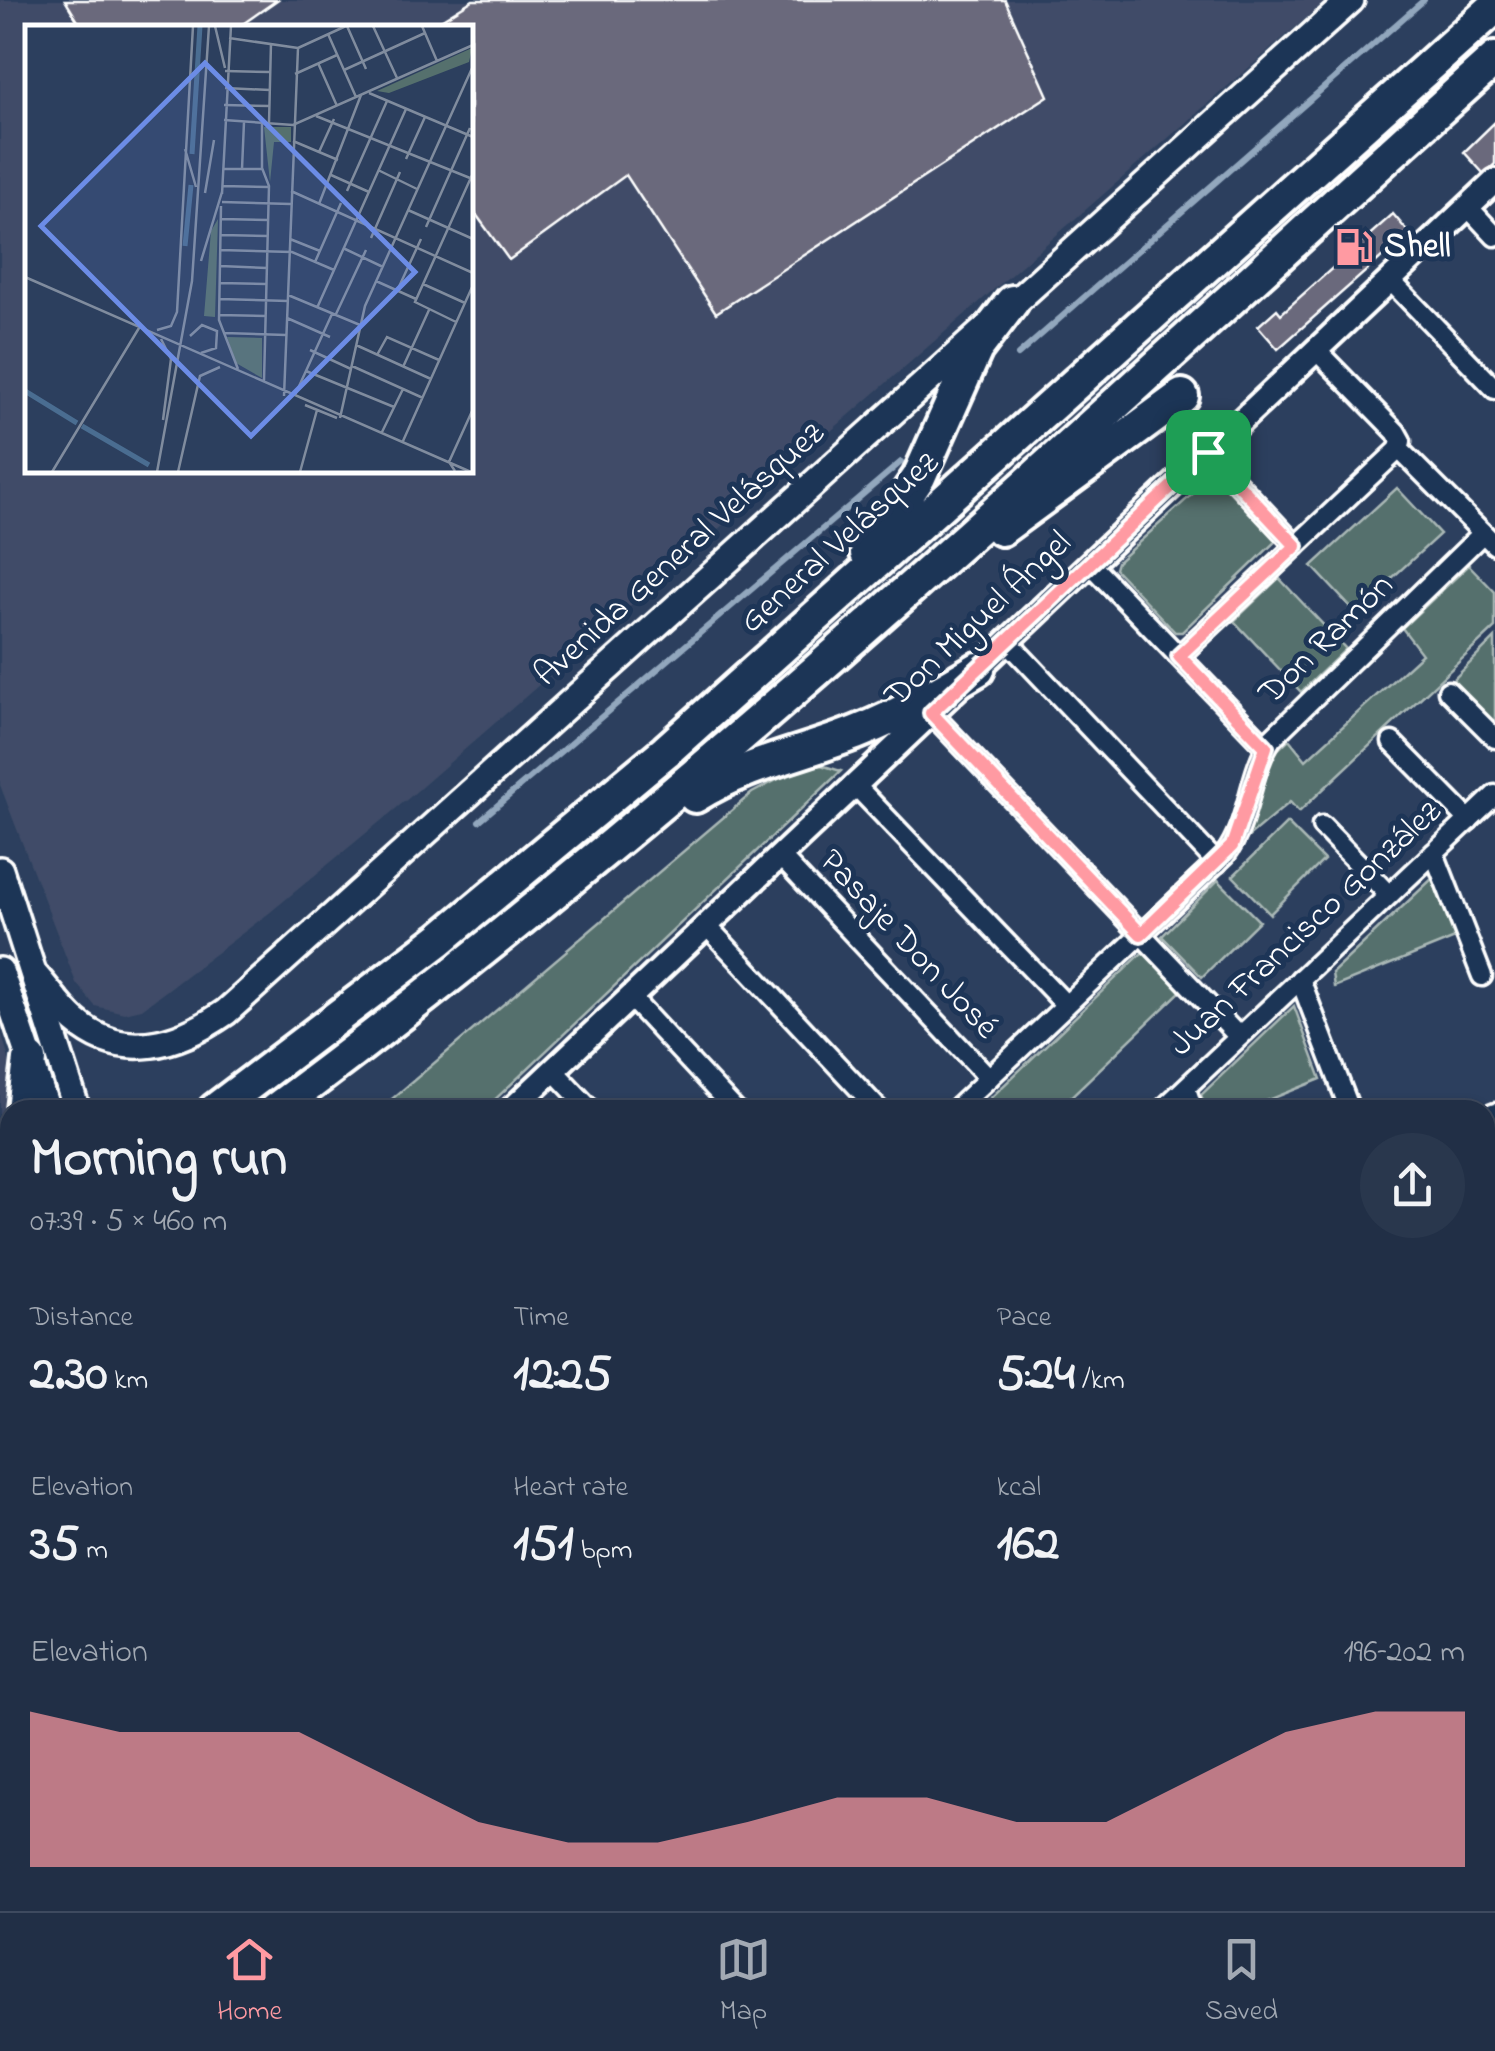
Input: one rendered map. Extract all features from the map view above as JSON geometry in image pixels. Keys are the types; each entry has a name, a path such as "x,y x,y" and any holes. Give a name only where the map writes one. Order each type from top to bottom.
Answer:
{"highway":[{"name":"General Velásquez","path":"228,1100 506,886 666,751 1495,7"},
{"path":"564,888 898,598 1495,59"},
{"path":"826,609 908,495 976,349 1012,302"},
{"path":"898,598 1000,530 1182,396"},
{"path":"288,1100 665,815 728,777 889,720 978,668"},
{"path":"25,1100 30,1060"}],"main road":[{"name":"Avenida General Velásquez","path":"34,974 74,1020 104,1038 152,1046 181,1039 206,1025 259,984 1351,0"},
{"path":"0,870 74,1100"},
{"path":"0,971 44,1100"}],"street":[{"name":"Don Miguel Ángel","path":"522,1100 1495,181"},
{"path":"1468,207 1495,236"},
{"path":"1390,280 1495,389"},
{"path":"1179,656 1400,449 1396,432 1316,350"},
{"path":"1400,449 1489,539"},
{"path":"1208,452 1296,546"},
{"name":"Don Ramón","path":"966,1100 1217,863 1238,834 1266,747 1489,539"},
{"path":"1090,564 1266,747"},
{"path":"1007,641 1217,863"},
{"path":"1448,691 1495,738"},
{"path":"931,713 1239,1036"},
{"path":"1392,742 1469,820"},
{"path":"855,785 1066,1005"},
{"name":"Juan Francisco González","path":"1173,1100 1495,795"},
{"path":"1322,826 1389,895"},
{"path":"1434,853 1482,976"},
{"name":"Pasaje Don José","path":"780,856 989,1078"},
{"path":"706,926 870,1100"},
{"path":"1300,979 1346,1100"},
{"path":"630,997 727,1100"},
{"path":"553,1070 582,1100"},
{"path":"1186,1088 1190,1100"}],"shaded area":[{"path":"0,0 1327,0 410,797 268,914 142,1009 124,1013 95,1006 76,983 0,785"},
{"path":"0,1028 11,1066 8,1100 0,1100"}],"green space":[{"path":"1217,472 1279,538 1182,632 1175,632 1115,569 1117,562"},
{"path":"1397,488 1440,534 1355,612 1312,566"},
{"path":"1469,565 1495,592 1495,628 1299,812 1290,802 1245,840 1268,759 1289,739 1306,760 1422,654 1402,628"},
{"path":"1279,578 1346,649 1301,692 1234,621"},
{"path":"1495,638 1495,727 1451,682"},
{"path":"811,762 841,771 495,1100 391,1100 752,793"},
{"path":"1287,823 1324,860 1270,914 1233,876"},
{"path":"1435,876 1460,936 1334,987 1332,973"},
{"path":"1218,880 1259,921 1202,977 1162,936"},
{"path":"1143,952 1181,991 1067,1100 988,1100"},
{"path":"1294,1006 1321,1079 1269,1100 1203,1100 1201,1095"}],"building":[{"path":"65,0 277,0 241,25 80,25"},
{"path":"473,0 1005,0 1048,96 716,313 626,175 509,260 472,209 472,25 433,25"},
{"path":"1495,122 1495,164 1484,174 1464,152"},
{"path":"1393,214 1409,233 1278,349 1258,326 1277,309 1281,314"}],"waterway":[{"path":"1018,355 1424,0"},
{"path":"479,821 901,462"}],"place":[{"name":"Shell","path":"1354,247"}],"route":[{"path":"1208,452 1296,546 1179,656 1266,747 1232,846 1141,934 931,713 1208,452"}]}
